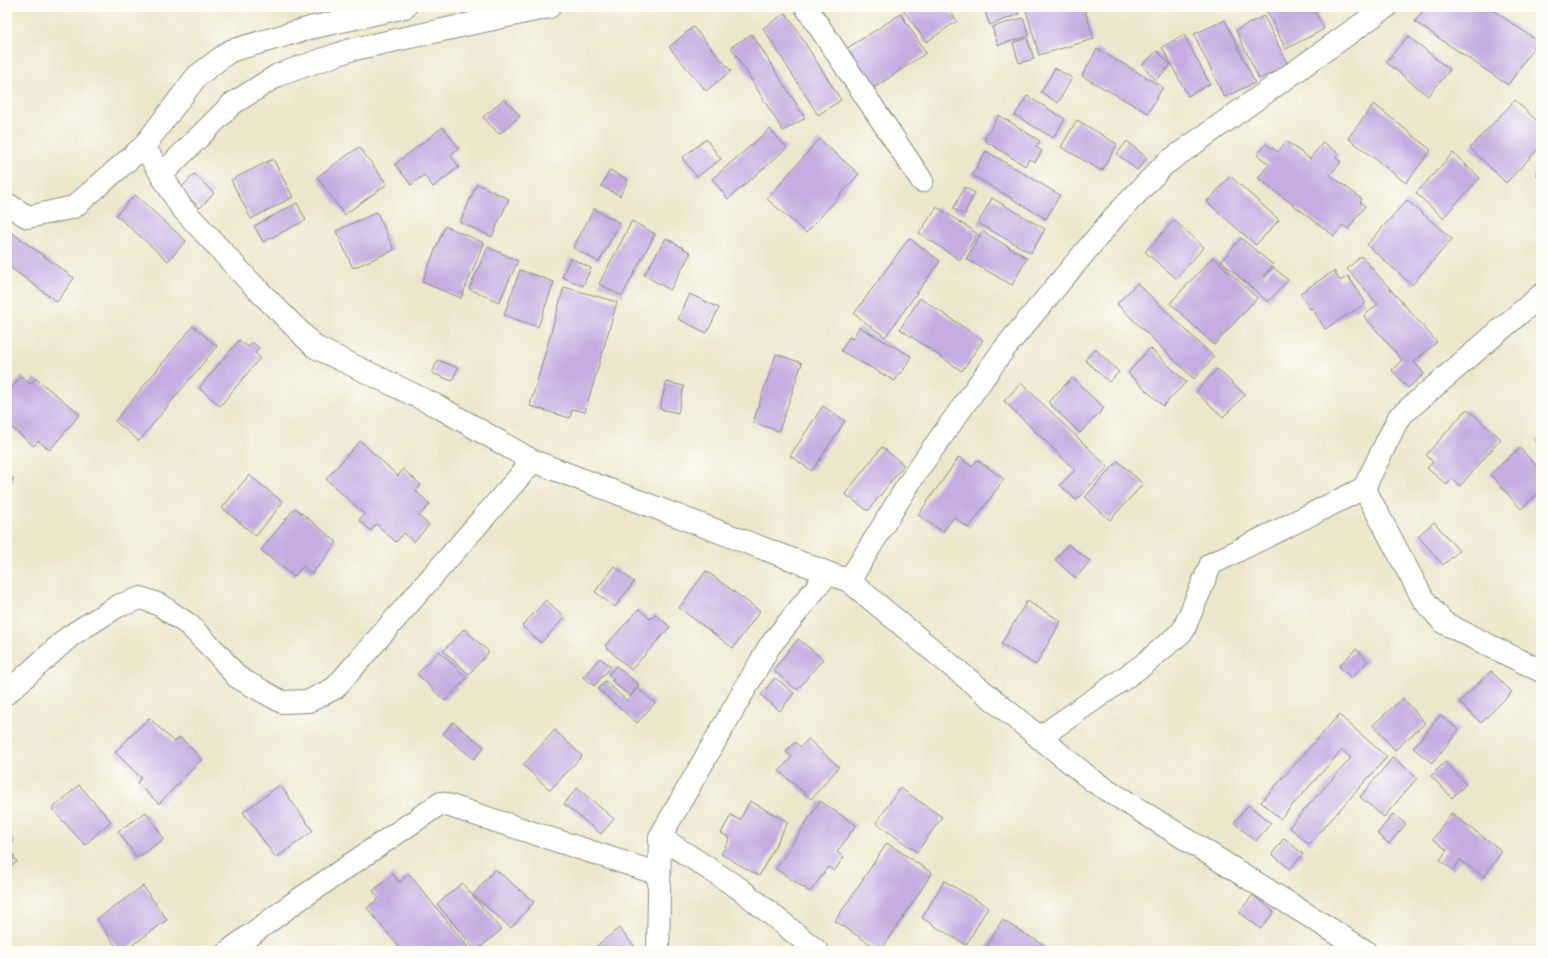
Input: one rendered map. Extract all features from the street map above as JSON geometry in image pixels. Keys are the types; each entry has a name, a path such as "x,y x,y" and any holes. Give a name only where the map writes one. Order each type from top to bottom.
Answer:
{"street":[{"path":"7,204 28,217 74,207 144,146 197,76 230,51 310,28 405,7"},
{"path":"162,174 232,104 278,75 350,50 549,7"},
{"path":"806,7 922,181"},
{"path":"849,581 916,472 1004,349 1121,210 1164,164 1386,7"},
{"path":"144,146 180,206 249,281 315,347 439,407 533,461 849,581 1093,781 1365,951"},
{"path":"1039,738 1143,665 1183,631 1211,564 1364,488 1399,417 1541,295"},
{"path":"7,693 70,636 118,606 141,598 160,605 189,626 216,652 237,677 282,702 309,701 335,688 533,461"},
{"path":"1364,488 1423,599 1444,623 1541,671"},
{"path":"658,951 660,837 769,647 828,573"},
{"path":"229,951 291,905 441,803 659,874"},
{"path":"660,837 740,889 817,951"}],"building":[{"path":"901,7 947,7 957,21 926,42"},
{"path":"983,7 1016,7 1019,14 990,25"},
{"path":"1025,7 1084,7 1094,39 1039,55"},
{"path":"1313,7 1324,29 1286,49 1265,8"},
{"path":"1426,7 1488,7 1538,41 1508,85 1415,22"},
{"path":"786,13 841,100 818,115 763,28"},
{"path":"901,14 926,53 872,89 846,49"},
{"path":"1264,16 1288,65 1259,79 1236,30"},
{"path":"1023,18 1029,36 998,45 992,27"},
{"path":"1225,20 1255,83 1224,97 1194,34"},
{"path":"693,27 731,71 706,91 669,47"},
{"path":"752,34 805,118 783,131 731,47"},
{"path":"1184,35 1210,84 1188,96 1162,47"},
{"path":"1408,36 1450,70 1428,96 1386,62"},
{"path":"1027,38 1034,59 1019,63 1013,43"},
{"path":"1097,49 1163,87 1148,113 1082,76"},
{"path":"1157,51 1171,65 1156,80 1142,65"},
{"path":"1055,68 1072,78 1058,103 1041,92"},
{"path":"1027,96 1065,119 1053,138 1015,115"},
{"path":"504,99 520,116 499,134 483,117"},
{"path":"1515,100 1541,125 1541,146 1506,183 1470,148"},
{"path":"1374,104 1431,150 1406,183 1348,138"},
{"path":"999,115 1040,141 1036,147 1042,151 1035,162 1029,159 1025,166 984,140"},
{"path":"1077,120 1117,144 1102,171 1061,147"},
{"path":"443,127 459,148 450,155 459,167 433,187 424,175 411,185 395,164"},
{"path":"770,129 787,148 728,199 712,179"},
{"path":"706,139 721,159 697,177 682,158"},
{"path":"819,139 859,174 806,233 767,199"},
{"path":"1127,141 1147,158 1137,170 1117,154"},
{"path":"1286,141 1310,159 1323,142 1339,154 1336,158 1341,162 1330,175 1362,199 1360,202 1365,206 1348,229 1343,225 1334,236 1258,178 1269,164 1257,155 1266,144 1278,152"},
{"path":"359,147 387,184 344,215 317,177"},
{"path":"986,151 1060,195 1046,219 972,175"},
{"path":"1453,153 1480,178 1443,218 1416,193"},
{"path":"273,159 293,197 251,219 231,180"},
{"path":"1541,167 1541,179 1535,173"},
{"path":"610,170 628,180 620,196 601,186"},
{"path":"194,174 214,193 200,208 180,189"},
{"path":"1230,176 1279,220 1256,245 1207,202"},
{"path":"477,184 509,199 492,237 460,222"},
{"path":"965,187 975,193 964,214 953,209"},
{"path":"135,195 186,241 168,261 116,215"},
{"path":"992,198 1045,229 1031,253 978,223"},
{"path":"1407,200 1452,239 1412,285 1367,245"},
{"path":"297,203 306,220 263,242 254,226"},
{"path":"937,207 978,234 960,260 919,233"},
{"path":"594,209 620,223 599,262 573,248"},
{"path":"377,212 394,250 353,268 336,231"},
{"path":"1174,220 1204,247 1176,278 1145,252"},
{"path":"632,221 655,234 622,296 599,284"},
{"path":"445,226 484,243 461,298 422,282"},
{"path":"7,229 74,278 57,302 7,265"},
{"path":"982,231 1027,258 1012,285 966,259"},
{"path":"666,238 691,253 670,290 644,275"},
{"path":"909,238 940,261 885,337 854,314"},
{"path":"1241,238 1273,265 1263,275 1265,277 1273,267 1288,280 1268,302 1221,261"},
{"path":"488,247 518,261 499,302 469,289"},
{"path":"1361,256 1437,342 1414,362 1424,374 1408,388 1392,370 1402,360 1364,316 1378,304 1347,269"},
{"path":"1213,257 1257,298 1214,345 1170,303"},
{"path":"570,258 591,268 583,286 562,277"},
{"path":"520,270 554,282 538,327 504,315"},
{"path":"1334,271 1340,281 1348,276 1366,303 1325,329 1312,308 1310,309 1300,293"},
{"path":"1137,283 1214,357 1194,379 1117,304"},
{"path":"564,287 617,302 585,412 573,409 570,418 530,406"},
{"path":"690,294 719,308 707,333 678,319"},
{"path":"920,298 983,340 962,371 900,329"},
{"path":"193,326 217,346 139,441 115,421"},
{"path":"859,327 911,356 902,373 900,372 895,381 841,351 849,337 853,339"},
{"path":"239,340 248,347 252,342 259,348 255,353 260,358 220,406 199,388"},
{"path":"1150,348 1186,382 1163,406 1128,373"},
{"path":"1095,349 1119,372 1109,382 1085,360"},
{"path":"776,354 802,363 779,431 753,422"},
{"path":"438,360 458,368 452,381 432,373"},
{"path":"1217,369 1245,395 1223,417 1196,392"},
{"path":"21,376 30,384 35,378 80,414 50,450 38,441 34,446 7,424 7,410 14,403 7,397 7,394"},
{"path":"1072,378 1104,408 1080,433 1048,402"},
{"path":"666,382 684,386 678,413 660,409"},
{"path":"1021,383 1108,467 1076,500 1060,485 1075,470 1004,401"},
{"path":"823,406 845,421 812,471 790,456"},
{"path":"1467,409 1501,439 1460,486 1452,479 1447,485 1427,468 1433,462 1426,455"},
{"path":"1541,436 1541,446 1536,441"},
{"path":"360,441 398,476 403,469 421,485 416,491 430,504 419,516 429,525 414,542 404,533 396,542 376,524 371,531 359,520 364,514 326,479"},
{"path":"882,447 904,465 868,511 845,494"},
{"path":"1520,448 1541,471 1541,491 1521,509 1490,474"},
{"path":"959,457 972,467 977,460 1004,479 969,528 954,517 943,532 918,515"},
{"path":"1118,461 1143,484 1110,520 1085,497"},
{"path":"7,473 14,479 7,486"},
{"path":"249,475 283,502 256,536 222,508"},
{"path":"295,508 337,542 312,574 303,566 294,577 261,550"},
{"path":"1434,522 1459,551 1443,565 1418,536"},
{"path":"1068,544 1090,561 1076,578 1055,560"},
{"path":"614,566 634,582 615,607 595,592"},
{"path":"706,571 760,611 733,648 679,608"},
{"path":"546,600 565,617 541,643 522,626"},
{"path":"1027,601 1061,621 1036,665 1001,644"},
{"path":"639,609 650,619 655,614 670,627 631,670 605,646"},
{"path":"464,629 489,652 469,674 443,651"},
{"path":"798,639 823,659 797,690 773,670"},
{"path":"1356,649 1368,661 1351,678 1339,666"},
{"path":"439,651 467,678 445,701 417,674"},
{"path":"600,658 611,667 594,686 583,677"},
{"path":"616,666 639,685 630,696 612,681 614,679 608,675"},
{"path":"1491,671 1512,692 1481,723 1459,702"},
{"path":"775,678 794,693 780,711 761,695"},
{"path":"605,681 627,701 638,688 655,703 637,723 598,689"},
{"path":"1403,698 1425,723 1395,750 1373,725"},
{"path":"1339,715 1387,757 1309,844 1289,827 1351,758 1342,750 1280,819 1261,802"},
{"path":"1440,715 1459,730 1432,763 1413,748"},
{"path":"149,718 174,742 180,737 202,759 159,804 137,783 141,778 115,752"},
{"path":"453,722 484,747 474,759 443,734"},
{"path":"555,730 582,756 550,790 523,765"},
{"path":"808,739 839,767 811,799 779,771 792,757 786,752 795,742 801,747"},
{"path":"1393,757 1417,778 1384,817 1360,797"},
{"path":"1445,762 1466,784 1452,798 1431,776"},
{"path":"79,785 111,821 85,845 52,809"},
{"path":"280,785 313,831 276,858 243,812"},
{"path":"577,788 614,819 601,834 564,804"},
{"path":"900,788 942,817 917,852 876,823"},
{"path":"750,801 788,822 759,876 721,854 730,838 721,833 731,815 740,820"},
{"path":"820,801 856,825 837,852 844,857 834,871 828,867 810,892 776,869"},
{"path":"1248,805 1271,823 1256,841 1234,823"},
{"path":"146,812 164,839 137,858 118,831"},
{"path":"1451,813 1502,851 1484,877 1460,860 1453,870 1440,860 1447,850 1433,839"},
{"path":"1393,814 1406,824 1389,844 1377,834"},
{"path":"7,832 13,841 7,845"},
{"path":"1284,838 1303,854 1290,869 1272,854"},
{"path":"887,843 932,873 881,951 835,921"},
{"path":"7,845 17,862 7,868"},
{"path":"495,869 534,902 511,928 473,895"},
{"path":"393,874 399,882 409,874 471,951 402,951 367,908 379,898 373,891"},
{"path":"944,881 988,907 966,945 922,918"},
{"path":"462,883 501,930 476,951 437,904"},
{"path":"143,886 167,920 124,951 119,951 97,919"},
{"path":"1253,895 1274,912 1261,929 1239,912"},
{"path":"1002,920 1054,951 984,951"},
{"path":"619,928 634,946 629,951 597,951 594,948"}]}
